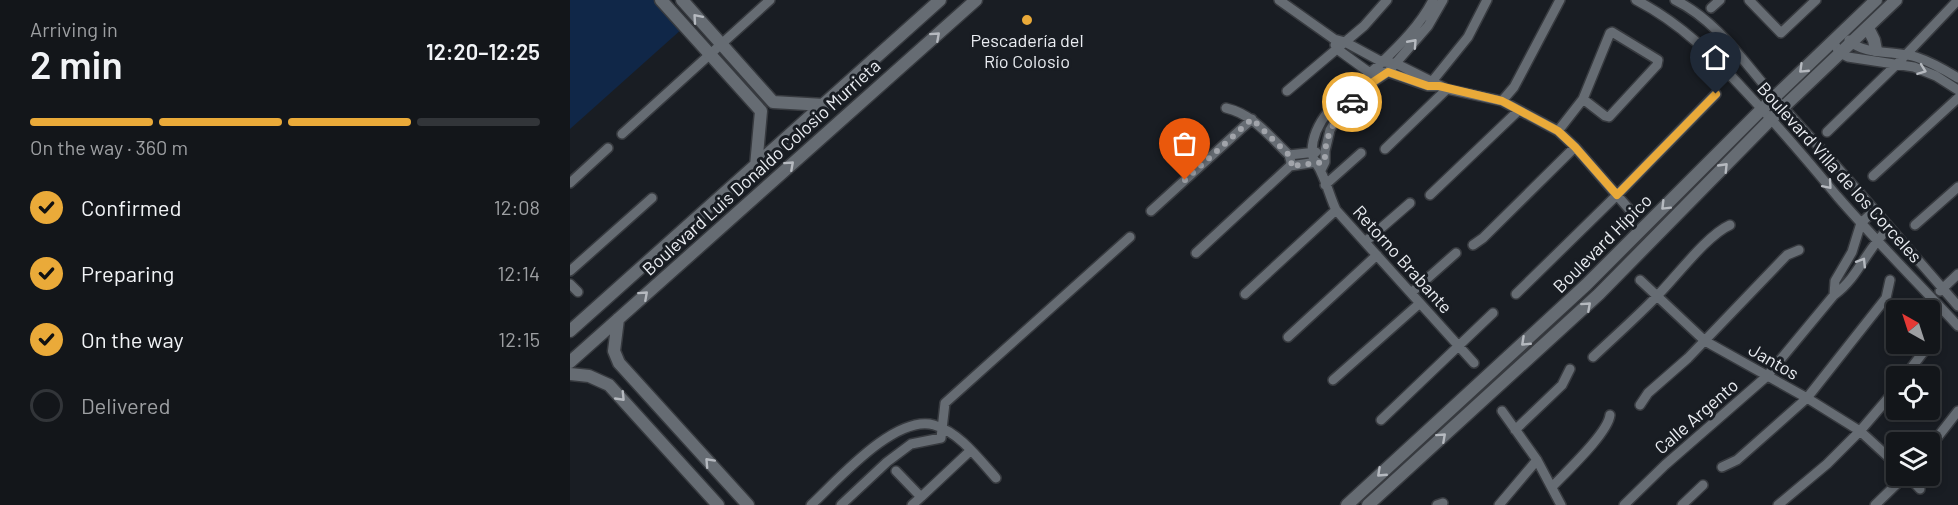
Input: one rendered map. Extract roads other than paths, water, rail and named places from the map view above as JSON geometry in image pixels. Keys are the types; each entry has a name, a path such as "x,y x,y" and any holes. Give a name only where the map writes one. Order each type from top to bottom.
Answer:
{"street":[{"path":"682,0 740,86 761,111"},
{"path":"622,134 770,0"},
{"name":"Boulevard Luis Donaldo Colosio Murrieta","path":"570,331 940,0"},
{"name":"Boulevard Luis Donaldo Colosio Murrieta","path":"570,363 688,255 976,0"},
{"path":"1279,0 1370,74 1388,72 1502,101 1558,131 1575,147 1629,209"},
{"path":"1290,8 1298,0"},
{"path":"1287,92 1335,44 1345,42 1374,16 1387,0"},
{"name":"Retorno Brabante","path":"1433,0 1416,26 1382,62 1329,110 1316,134 1312,152 1320,165 1325,185 1336,210 1474,363"},
{"name":"Retorno Brabante","path":"1320,165 1330,130 1337,118 1373,82 1388,72 1428,26 1443,0"},
{"path":"1385,149 1437,85 1468,37 1487,0"},
{"path":"1502,101 1514,87 1560,0"},
{"name":"Boulevard Villa de los Corceles","path":"1636,0 1659,12 1695,39 1762,109 1861,223 1958,326"},
{"name":"Boulevard Villa de los Corceles","path":"1675,0 1686,5 1708,22 1728,41 1783,108 1958,306"},
{"path":"1711,8 1720,0"},
{"path":"1749,0 1781,33 1816,0"},
{"name":"Boulevard Hípico","path":"1347,505 1586,285 1774,97 1876,0"},
{"name":"Boulevard Hípico","path":"1368,505 1599,294 1771,119 1896,0"},
{"path":"1827,132 1958,0"},
{"path":"666,1 773,102"},
{"path":"1868,27 1874,40 1875,56"},
{"path":"1844,31 1851,43 1875,56 1924,71 1958,90"},
{"path":"1558,131 1583,99 1610,33 1612,32 1658,60 1658,66 1609,117 1583,99"},
{"path":"1345,42 1382,62 1395,63 1437,85"},
{"path":"1833,42 1840,53 1857,59 1906,54 1931,63 1958,78"},
{"path":"740,86 749,77"},
{"path":"1516,294 1716,94"},
{"path":"1873,176 1958,98"},
{"path":"756,166 761,111 767,104 773,102 824,105"},
{"path":"1196,253 1292,162 1289,155 1252,119 1226,108"},
{"path":"1430,195 1518,111"},
{"path":"1151,211 1252,119"},
{"path":"1473,245 1484,238 1575,147"},
{"path":"570,183 608,148"},
{"path":"1289,155 1325,151"},
{"path":"1325,185 1361,153"},
{"path":"1290,166 1320,165"},
{"path":"1915,225 1958,187"},
{"path":"570,271 652,198"},
{"path":"1365,242 1410,203"},
{"path":"1245,294 1336,210"},
{"path":"1861,223 1875,210"},
{"name":"Calle Argento","path":"1834,295 1834,281 1855,245 1861,223"},
{"path":"1593,357 1657,297 1721,229 1730,225"},
{"name":"Calle Argento","path":"1624,505 1665,465 1766,377 1834,295 1847,286 1876,239 1889,228"},
{"path":"842,505 887,462 911,444 941,438 945,404 1130,237"},
{"path":"674,239 688,255"},
{"path":"1640,405 1648,393 1705,341 1787,255 1798,250"},
{"path":"1411,293 1456,253"},
{"path":"1288,337 1377,255"},
{"path":"1910,275 1922,265"},
{"path":"1931,298 1958,274"},
{"name":"Jantos","path":"1640,280 1705,341 1807,398 1860,431 1886,455"},
{"path":"1722,467 1737,460 1807,398 1886,298 1890,280"},
{"path":"570,284 578,292"},
{"path":"1333,380 1420,303"},
{"path":"1381,420 1493,314"},
{"path":"618,318 614,351 619,363 748,505"},
{"path":"1913,366 1922,354"},
{"path":"1515,430 1562,385 1569,369"},
{"path":"1493,371 1503,381"},
{"path":"570,374 598,378 609,385 718,505"},
{"path":"1778,505 1827,464 1886,401"},
{"path":"1502,411 1537,460 1561,505"},
{"path":"1940,434 1958,411"},
{"path":"1552,487 1603,433 1610,422 1610,416"},
{"path":"811,505 873,447 898,430 916,424 933,425 956,437 996,478"},
{"path":"912,505 970,451"},
{"path":"1499,505 1537,460"},
{"path":"896,471 921,496"},
{"path":"1682,505 1703,485"},
{"path":"1875,505 1895,486"},
{"path":"1917,486 1920,489"}],"place":[{"name":"Pescadería del Río Colosio","path":"1027,20"}]}
